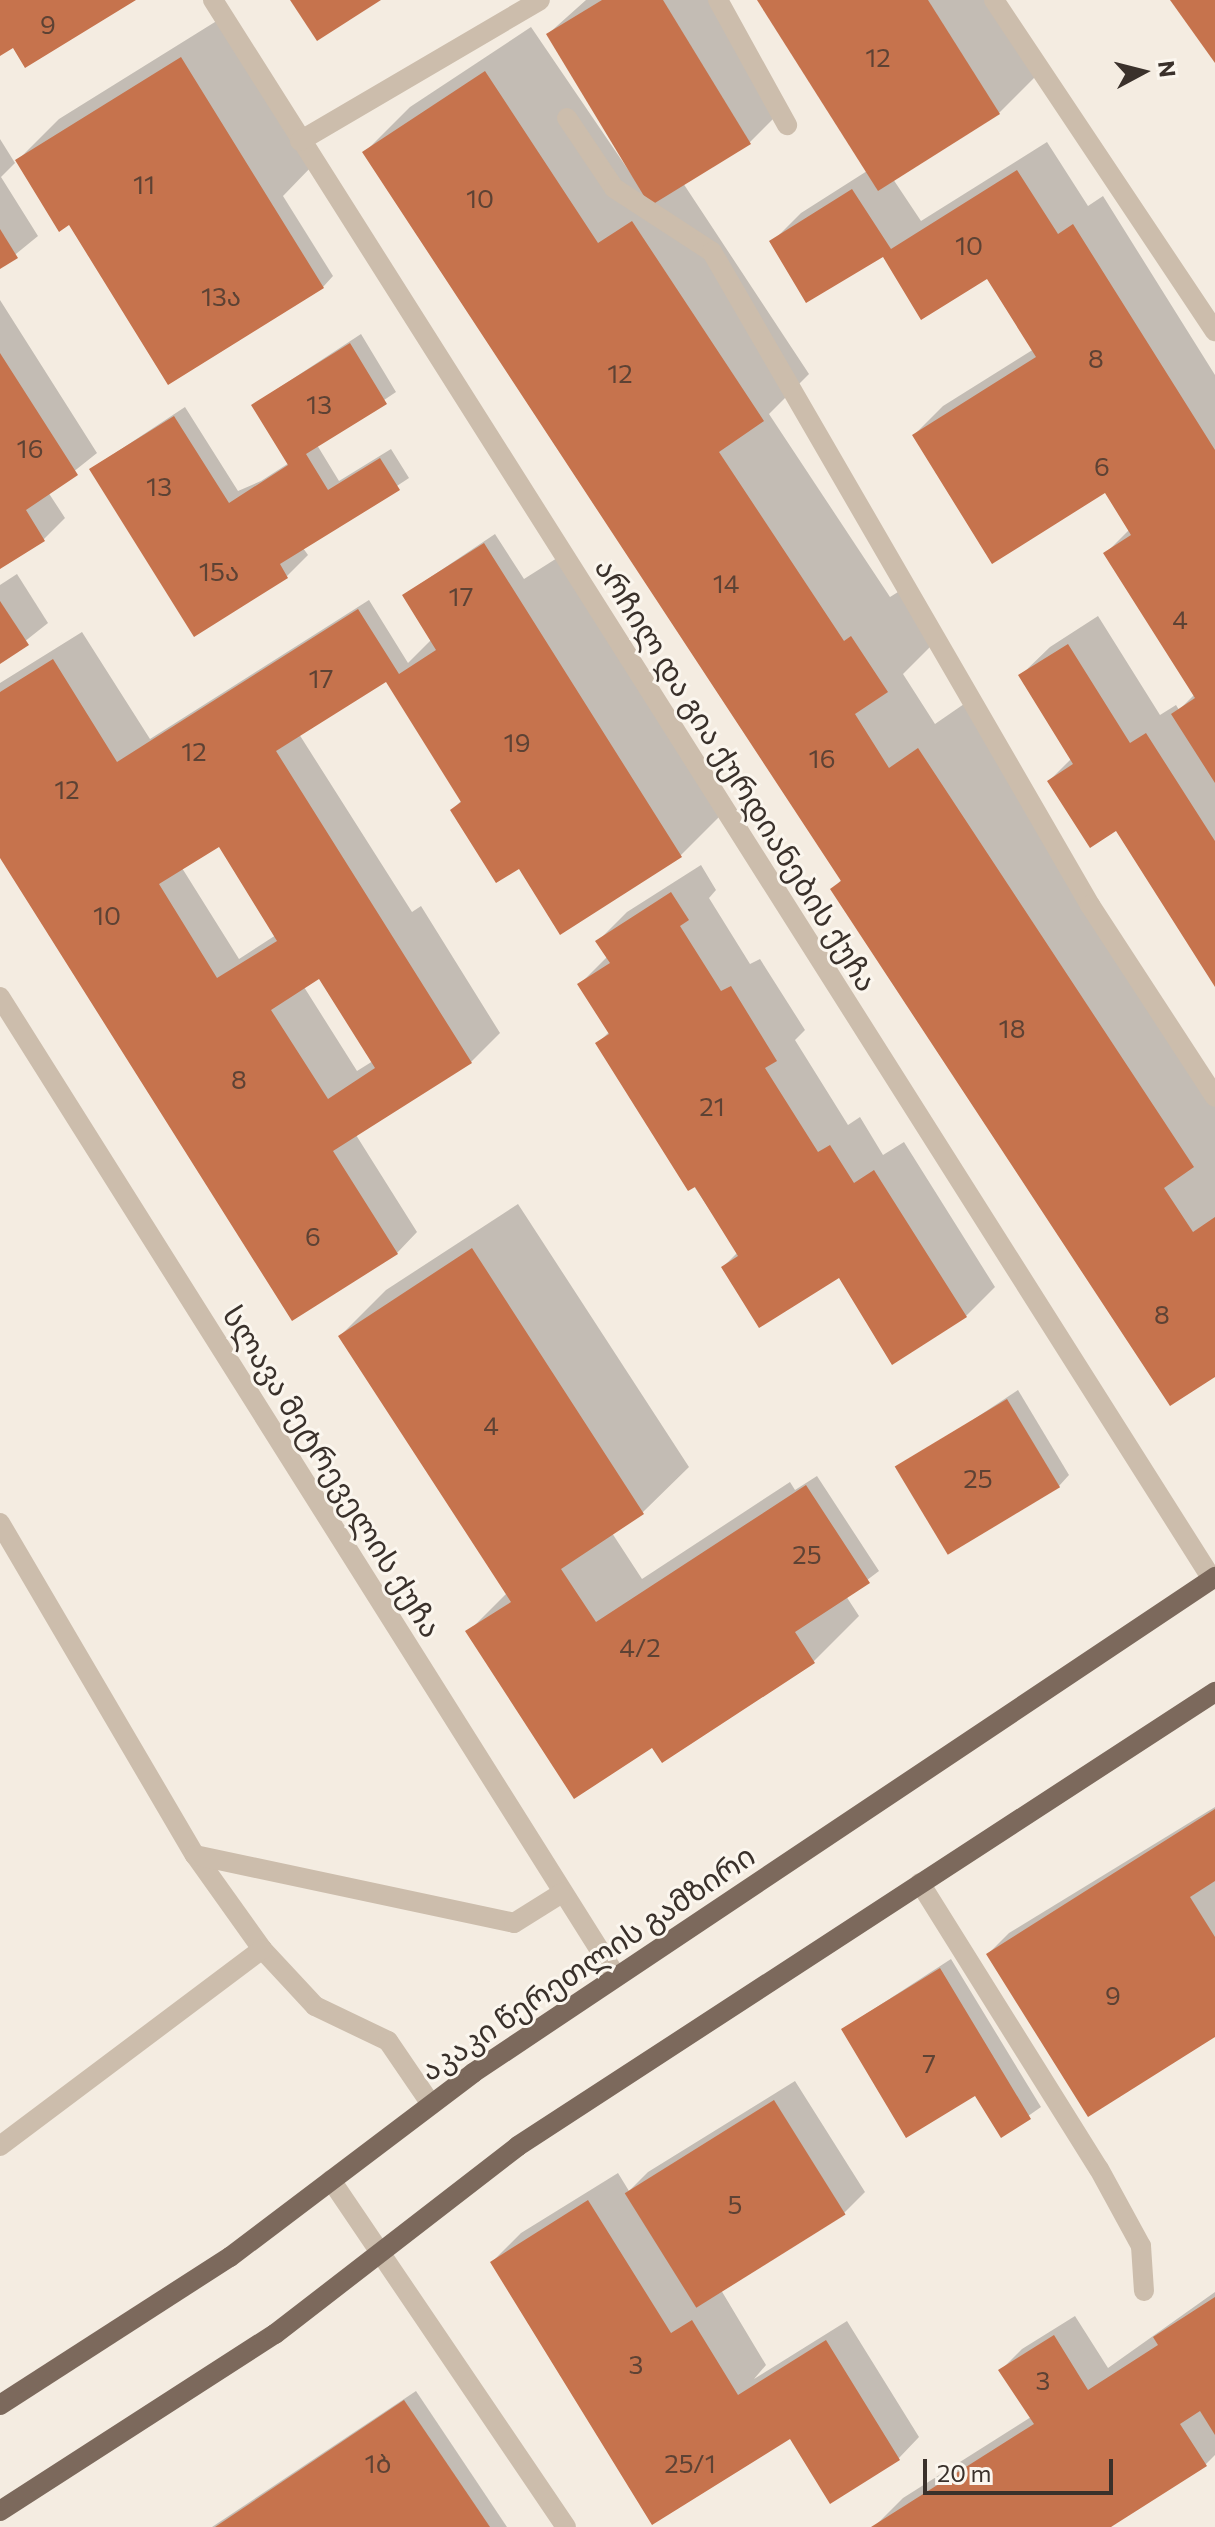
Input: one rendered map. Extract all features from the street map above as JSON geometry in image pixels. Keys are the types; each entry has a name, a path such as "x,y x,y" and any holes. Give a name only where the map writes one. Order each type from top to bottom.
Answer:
{"main road":[{"name":"აკაკი წერეთლის გამზირი","path":"0,2405 230,2257 431,2104 616,1976 1213,1578"},
{"path":"0,2511 275,2334 518,2146 1215,1692"}],"street":[{"name":"არჩილ და გია ქურდიანების ქუჩა","path":"213,0 1213,1578"},
{"path":"300,141 540,0"},
{"path":"718,0 787,125"},
{"path":"994,0 1215,331"},
{"path":"567,118 614,188 712,252 1090,905 1215,1097"},
{"name":"სლავა მეტრეველის ქუჩა","path":"0,997 616,1976"},
{"path":"0,1523 195,1855 262,1949 315,2006 388,2041 431,2104"},
{"path":"195,1855 514,1923 562,1893"},
{"path":"920,1883 1099,2169 1141,2246 1144,2291"},
{"path":"0,2146 262,1949"},
{"path":"331,2180 566,2527"}],"building":[{"path":"0,0 136,0 25,68 13,48 0,56"},
{"path":"290,0 381,0 317,41"},
{"path":"602,0 663,0 751,144 650,206 546,34"},
{"path":"757,0 928,0 1000,114 878,191"},
{"path":"1170,0 1215,0 1215,63"},
{"path":"181,57 324,288 168,385 69,225 59,232 15,160"},
{"path":"485,71 598,243 632,221 764,421 719,452 844,641 851,636 888,692 855,714 889,768 918,748 1194,1167 1164,1188 1193,1232 1215,1217 1215,1377 1170,1406 830,889 841,881 362,152"},
{"path":"1017,170 1058,234 1073,224 1215,450 1215,783 1171,714 1195,698 1103,553 1131,535 1105,493 992,564 912,435 1036,357 987,279 921,320 883,257 806,303 769,241 852,189 891,249"},
{"path":"0,229 18,258 0,269"},
{"path":"350,343 387,404 306,454 328,490 380,458 400,490 280,564 288,578 194,637 89,469 174,416 229,503 288,465 251,405"},
{"path":"0,353 78,475 26,510 45,541 0,569"},
{"path":"484,543 682,857 560,935 519,869 496,883 450,810 461,802 386,682 276,751 472,1063 333,1151 398,1254 292,1321 0,858 0,692 53,659 117,762 358,609 399,674 436,650 402,595","holes":["219,847 277,941 217,978 159,884","319,979 375,1068 328,1099 271,1010"]},
{"path":"0,601 29,645 0,664"},
{"path":"1068,644 1130,743 1146,733 1215,841 1215,987 1116,831 1090,848 1047,781 1073,764 1018,675"},
{"path":"671,892 689,920 680,926 721,991 731,986 777,1061 765,1068 818,1152 830,1145 854,1183 874,1170 967,1317 892,1365 839,1278 759,1328 721,1267 738,1256 695,1187 688,1191 595,1043 609,1034 577,984 610,963 595,941"},
{"path":"472,1248 644,1514 561,1569 596,1622 806,1485 870,1583 795,1632 815,1663 662,1763 652,1748 574,1799 465,1631 511,1602 338,1336"},
{"path":"1007,1399 1060,1487 948,1555 895,1466"},
{"path":"1215,1809 1215,1881 1190,1897 1215,1937 1215,2037 1088,2117 986,1954"},
{"path":"940,1968 1031,2119 1001,2138 975,2096 906,2138 841,2029"},
{"path":"774,2100 846,2214 696,2308 625,2193"},
{"path":"588,2200 671,2333 692,2320 738,2395 826,2340 900,2460 830,2504 790,2439 652,2525 490,2262"},
{"path":"1215,2297 1215,2435 1200,2411 1180,2424 1207,2466 1111,2527 871,2527 1034,2424 998,2370 1054,2335 1088,2390 1158,2345 1153,2337"},
{"path":"404,2400 490,2527 215,2527"}]}
